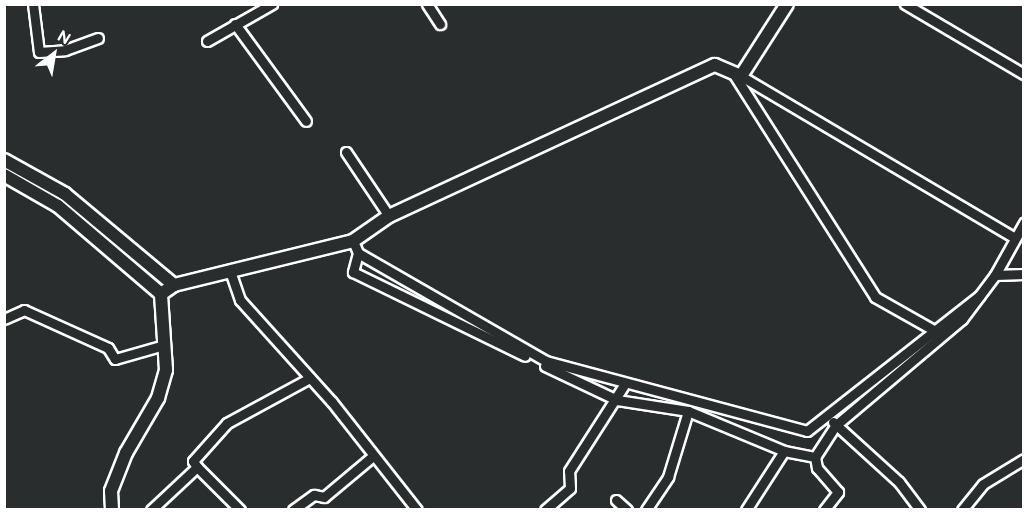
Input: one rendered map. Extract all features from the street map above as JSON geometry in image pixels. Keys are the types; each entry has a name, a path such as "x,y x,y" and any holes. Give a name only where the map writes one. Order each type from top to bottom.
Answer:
{"street":[{"path":"33,4 39,52 65,50 98,38"},
{"path":"207,41 272,4"},
{"path":"427,4 440,24"},
{"path":"738,76 787,4"},
{"path":"905,4 1023,74"},
{"path":"235,24 306,121"},
{"path":"161,294 174,285 353,241 388,216 715,65 738,76 1015,238"},
{"path":"738,76 875,297 938,332"},
{"path":"346,152 388,216"},
{"path":"4,160 65,194 174,285"},
{"path":"4,175 58,206 161,294 166,370 158,398 126,453 111,491 112,510"},
{"path":"957,330 962,319 994,275 1023,223"},
{"path":"353,241 358,253 353,272 617,400 688,411 784,451 815,457"},
{"path":"358,253 546,361 624,385 807,431 938,332 962,319"},
{"path":"230,271 240,300 310,378 417,510"},
{"path":"994,275 1023,274"},
{"path":"824,510 838,492 817,468 815,457 836,425 979,296"},
{"path":"4,319 24,310 108,348 115,360 164,345"},
{"path":"240,510 193,461 227,423 310,378"},
{"path":"545,510 570,488 569,471 617,400 624,385"},
{"path":"646,510 668,477 688,411"},
{"path":"828,417 899,482 920,510"},
{"path":"746,510 784,451"},
{"path":"293,510 314,495 324,496 373,456"},
{"path":"962,510 983,484 1023,459"},
{"path":"151,510 197,467"},
{"path":"616,500 627,510"}]}
